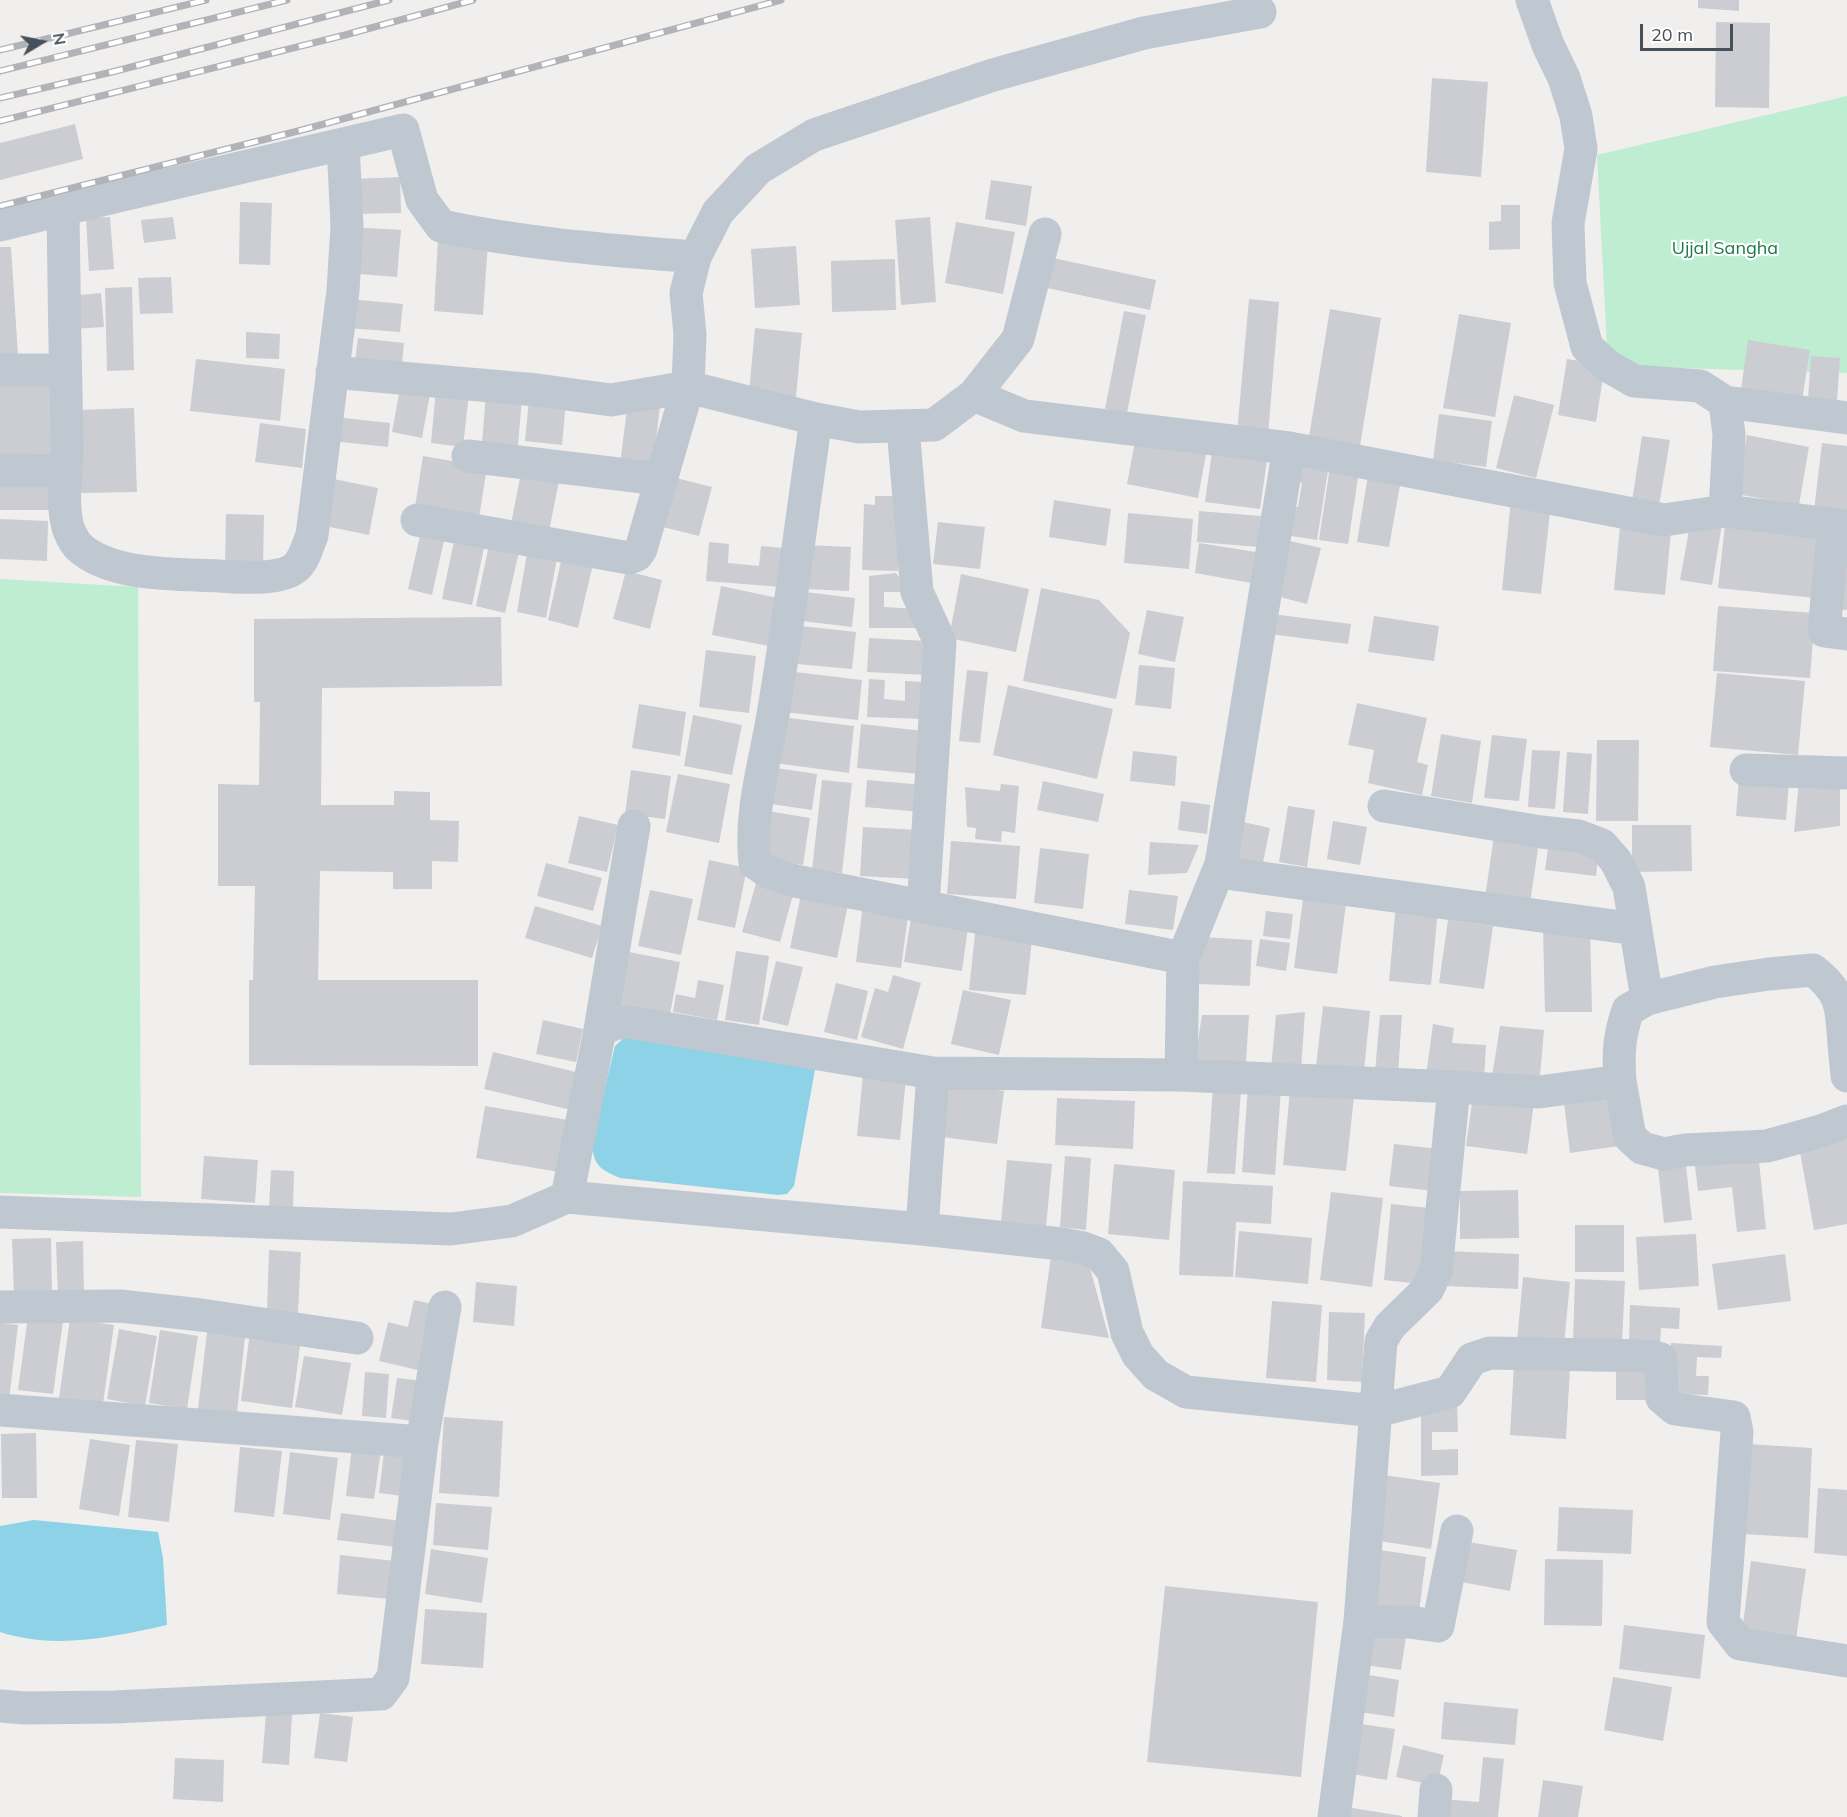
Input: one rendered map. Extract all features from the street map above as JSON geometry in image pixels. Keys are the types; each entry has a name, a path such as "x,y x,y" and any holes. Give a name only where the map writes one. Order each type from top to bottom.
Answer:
{"street":[{"path":"1532,0 1548,45 1564,78 1576,116 1581,149 1568,223 1570,284 1587,347 1608,366 1634,381 1700,386 1725,402 1847,418"},
{"path":"417,520 629,558 637,555 641,549 688,387 690,334 686,293 695,257 718,212 758,169 814,135 993,75 1134,36 1260,12"},
{"path":"0,225 403,130 422,200 441,226 492,237 584,248 695,257"},
{"path":"63,209 67,448 64,489 67,524 78,546 102,561 132,569 162,573 256,578 279,574 296,567 312,535 343,291 347,226 343,144"},
{"path":"332,372 537,390 611,400 688,387 816,419 859,427 903,428 934,425 974,395 1018,339 1045,234"},
{"path":"0,370 65,369"},
{"path":"974,395 1024,416 1289,448 1664,520 1725,511 1840,525 1824,632 1847,634"},
{"path":"1725,402 1729,435 1725,511"},
{"path":"816,419 774,711 755,810 754,863 768,872 795,881 1183,958"},
{"path":"903,428 917,592 940,642 923,907"},
{"path":"1181,1075 1183,958 1221,864 1289,448"},
{"path":"468,456 660,479"},
{"path":"0,470 65,471"},
{"path":"1746,770 1847,773"},
{"path":"1384,807 1578,836 1602,845 1616,861 1629,887 1647,999"},
{"path":"567,1197 600,1030 634,826"},
{"path":"1218,872 1636,929"},
{"path":"1846,1055 1841,1004 1827,981 1813,970 1715,982 1647,999 1628,1010 1620,1035 1618,1062 1630,1137 1642,1148 1664,1154 1685,1150 1767,1146 1847,1121"},
{"path":"600,1030 614,1024 628,1022 933,1074 1181,1075 1539,1092 1620,1081"},
{"path":"922,1229 933,1074"},
{"path":"1334,1817 1360,1621 1382,1341 1390,1326 1428,1289 1436,1271 1454,1087"},
{"path":"0,1212 451,1229 512,1221 567,1197 1062,1244 1099,1254 1113,1271 1127,1333 1138,1355 1156,1375 1186,1392 1377,1411 1450,1392 1472,1359 1490,1353 1650,1356 1661,1359 1662,1398 1675,1409 1734,1417 1737,1432 1723,1622 1740,1644 1847,1661"},
{"path":"0,1307 120,1306 201,1315 357,1338"},
{"path":"0,1706 115,1707 381,1694 393,1678 422,1442 445,1306"},
{"path":"0,1410 422,1442"},
{"path":"1360,1621 1409,1622 1438,1626 1457,1531"}],"green space":[{"name":"Ujjal Sangha","path":"1847,96 1847,373 1608,366 1597,155"},
{"path":"0,579 138,587 141,1197 0,1193"}],"water":[{"path":"633,1036 816,1064 794,1186 787,1194 778,1195 620,1178 598,1165 592,1141 615,1046 623,1039"},
{"path":"34,1520 158,1532 163,1558 167,1625 125,1634 63,1641 21,1637 0,1632 0,1526"}],"building":[{"path":"1698,0 1739,0 1739,11 1698,8"},
{"path":"1716,22 1770,23 1769,108 1715,107"},
{"path":"1432,78 1488,82 1481,177 1426,172"},
{"path":"75,124 83,159 0,180 0,143"},
{"path":"400,177 401,213 353,214 353,179"},
{"path":"991,180 1032,186 1026,226 985,219"},
{"path":"240,202 272,203 270,265 239,264"},
{"path":"1501,205 1520,205 1520,249 1489,250 1489,222 1501,221"},
{"path":"110,217 114,269 89,271 86,218"},
{"path":"173,217 176,239 144,243 141,220"},
{"path":"930,217 936,302 901,305 895,220"},
{"path":"956,222 1015,232 1003,294 945,283"},
{"path":"351,227 401,230 397,277 347,273"},
{"path":"438,239 488,243 483,315 434,311"},
{"path":"796,246 800,305 755,308 751,249"},
{"path":"0,247 11,247 18,355 0,356"},
{"path":"1053,258 1156,280 1150,310 1047,288"},
{"path":"895,259 896,310 832,312 831,261"},
{"path":"171,277 173,313 140,314 138,278"},
{"path":"132,287 134,370 107,371 105,288"},
{"path":"101,293 104,327 72,329 69,296"},
{"path":"349,299 403,304 400,332 347,328"},
{"path":"1249,299 1279,302 1268,435 1237,433"},
{"path":"1330,309 1381,318 1360,446 1309,437"},
{"path":"1124,311 1146,315 1127,413 1105,409"},
{"path":"1459,314 1511,323 1495,417 1443,408"},
{"path":"755,328 802,333 796,397 749,392"},
{"path":"246,332 280,334 279,359 246,358"},
{"path":"358,338 404,343 401,374 354,369"},
{"path":"1748,340 1810,350 1802,400 1741,390"},
{"path":"1811,356 1840,358 1837,401 1808,399"},
{"path":"196,359 285,369 280,421 190,411"},
{"path":"1567,359 1605,365 1596,422 1558,415"},
{"path":"53,382 53,461 0,461 0,383"},
{"path":"401,383 431,388 422,438 392,432"},
{"path":"436,389 469,393 463,447 431,443"},
{"path":"486,394 522,397 518,446 482,443"},
{"path":"1514,395 1554,405 1536,478 1496,468"},
{"path":"529,399 566,402 562,445 525,441"},
{"path":"628,401 660,405 653,468 620,464"},
{"path":"134,408 137,492 80,493 78,410"},
{"path":"1439,414 1492,421 1486,467 1433,460"},
{"path":"334,417 390,423 388,447 332,441"},
{"path":"260,423 306,429 302,468 255,462"},
{"path":"1747,435 1809,447 1799,505 1736,494"},
{"path":"1136,436 1207,449 1198,498 1127,484"},
{"path":"1642,436 1670,440 1658,512 1631,508"},
{"path":"1822,443 1847,446 1847,514 1814,510"},
{"path":"1212,452 1267,460 1260,509 1205,502"},
{"path":"1291,452 1330,458 1317,540 1278,534 1283,505 1298,507 1302,483 1287,480"},
{"path":"423,456 487,467 479,518 415,507"},
{"path":"1330,467 1359,471 1348,544 1319,540"},
{"path":"1369,469 1402,474 1389,547 1357,542"},
{"path":"521,473 559,481 548,536 510,529"},
{"path":"672,477 712,487 699,536 659,526"},
{"path":"0,479 49,479 50,510 0,510"},
{"path":"334,479 378,488 369,535 325,526"},
{"path":"875,496 901,496 898,571 862,570 864,504 875,505"},
{"path":"1511,499 1551,503 1541,594 1502,590"},
{"path":"1054,500 1111,509 1106,546 1049,537"},
{"path":"1199,511 1261,516 1259,547 1197,542"},
{"path":"1128,513 1193,519 1189,569 1124,563"},
{"path":"226,514 264,515 263,568 225,568"},
{"path":"0,519 48,521 47,561 0,559"},
{"path":"1691,519 1722,524 1712,585 1680,580"},
{"path":"938,522 985,527 980,569 933,564"},
{"path":"1725,525 1822,536 1815,598 1718,588"},
{"path":"1620,526 1671,531 1665,595 1614,590"},
{"path":"421,531 445,536 432,595 408,589"},
{"path":"455,536 485,543 472,605 442,599"},
{"path":"1281,539 1321,548 1307,604 1268,594"},
{"path":"1847,539 1847,610 1834,609"},
{"path":"709,542 729,544 728,563 759,566 761,546 784,548 781,587 706,581"},
{"path":"1199,543 1256,552 1251,583 1195,573"},
{"path":"489,545 519,552 505,613 476,606"},
{"path":"807,545 851,547 849,591 805,589"},
{"path":"527,553 557,558 546,618 517,612"},
{"path":"562,557 593,564 578,628 548,620"},
{"path":"626,571 662,580 650,629 613,619"},
{"path":"896,573 909,592 884,592 884,607 919,609 928,628 869,628 869,576"},
{"path":"961,574 1029,589 1016,652 949,638"},
{"path":"721,586 778,598 769,646 712,635"},
{"path":"1041,588 1099,600 1130,633 1116,699 1023,681"},
{"path":"805,592 855,598 852,627 802,621"},
{"path":"1718,606 1815,613 1810,678 1713,671"},
{"path":"1147,610 1184,617 1175,662 1138,654"},
{"path":"1272,614 1351,624 1348,644 1270,634"},
{"path":"1374,616 1439,626 1434,661 1368,652"},
{"path":"501,617 502,686 322,688 321,805 394,805 394,791 430,792 430,820 459,821 458,862 432,861 432,889 393,889 393,872 320,871 318,980 478,980 478,1066 249,1065 249,980 253,980 255,886 218,886 218,784 259,785 260,702 254,702 254,619"},
{"path":"801,626 856,632 852,669 797,664"},
{"path":"869,638 928,641 927,675 867,672"},
{"path":"706,650 756,656 749,713 699,707"},
{"path":"1139,665 1175,668 1171,709 1135,705"},
{"path":"967,670 988,672 980,743 959,741"},
{"path":"787,671 862,680 858,720 783,712"},
{"path":"1717,673 1805,681 1798,755 1710,747"},
{"path":"869,679 885,680 884,699 905,701 905,681 925,682 923,719 867,717"},
{"path":"1008,685 1113,709 1097,779 993,755"},
{"path":"1357,703 1427,718 1417,762 1428,765 1422,795 1368,783 1374,750 1348,745"},
{"path":"639,704 686,712 680,756 632,748"},
{"path":"693,715 742,725 732,775 684,766"},
{"path":"781,717 854,726 849,773 775,763"},
{"path":"861,724 923,731 919,774 857,768"},
{"path":"1441,734 1481,741 1472,803 1431,796"},
{"path":"1492,735 1527,739 1519,801 1484,798"},
{"path":"1597,740 1639,740 1638,821 1596,821"},
{"path":"1532,750 1560,751 1555,809 1528,807"},
{"path":"1133,751 1177,756 1175,786 1130,781"},
{"path":"1567,752 1592,754 1588,814 1563,812"},
{"path":"769,767 817,774 812,810 764,803"},
{"path":"631,770 671,776 665,819 625,814"},
{"path":"678,774 730,784 719,843 666,832"},
{"path":"1739,777 1789,781 1786,820 1736,816"},
{"path":"822,780 852,783 842,873 812,870"},
{"path":"867,780 924,785 921,812 865,807"},
{"path":"1043,781 1104,794 1098,822 1037,810"},
{"path":"1799,782 1840,782 1840,826 1794,832"},
{"path":"1001,784 1019,786 1015,833 1002,831 1001,842 975,839 976,828 967,827 965,787 1000,791"},
{"path":"1181,801 1210,805 1207,834 1178,830"},
{"path":"1288,806 1315,810 1307,867 1279,862"},
{"path":"768,811 810,818 803,865 760,858"},
{"path":"579,816 618,825 607,872 568,863"},
{"path":"1333,821 1367,827 1360,865 1327,859"},
{"path":"1243,822 1270,828 1261,872 1233,867"},
{"path":"1632,825 1691,825 1692,871 1632,872"},
{"path":"863,827 919,830 916,879 860,876"},
{"path":"1494,836 1539,842 1529,910 1484,904"},
{"path":"951,841 1020,846 1016,899 947,894"},
{"path":"1150,842 1199,845 1187,873 1148,875"},
{"path":"1549,842 1599,848 1596,876 1545,870"},
{"path":"1040,848 1089,854 1083,909 1034,903"},
{"path":"709,860 747,868 735,928 697,920"},
{"path":"546,863 602,878 593,911 537,896"},
{"path":"759,873 796,884 780,942 742,932"},
{"path":"803,885 850,895 837,958 790,948"},
{"path":"650,890 693,899 681,955 638,946"},
{"path":"1129,890 1178,896 1173,930 1125,924"},
{"path":"1304,891 1347,896 1337,974 1294,968"},
{"path":"863,903 909,909 901,968 856,962"},
{"path":"1396,904 1438,908 1431,985 1389,981"},
{"path":"535,906 602,926 592,958 525,938"},
{"path":"912,911 969,920 962,971 904,962"},
{"path":"1266,911 1293,914 1290,939 1263,936"},
{"path":"1448,920 1493,926 1484,989 1439,983"},
{"path":"976,924 1033,930 1026,995 969,990"},
{"path":"1590,927 1592,1012 1545,1012 1543,928"},
{"path":"1201,937 1252,940 1250,986 1198,984"},
{"path":"1260,939 1290,943 1286,971 1256,966"},
{"path":"736,951 769,956 759,1025 725,1020"},
{"path":"629,952 680,962 669,1019 618,1009"},
{"path":"776,961 803,967 788,1026 762,1020"},
{"path":"893,975 921,983 903,1049 861,1037 875,988 888,992"},
{"path":"698,980 724,985 717,1020 673,1012 676,994 695,998"},
{"path":"836,983 868,991 857,1040 824,1032"},
{"path":"963,990 1011,1000 999,1055 951,1044"},
{"path":"1323,1006 1370,1011 1363,1081 1315,1075"},
{"path":"1305,1012 1301,1070 1271,1069 1276,1015"},
{"path":"1202,1015 1249,1015 1246,1063 1195,1060"},
{"path":"1380,1015 1402,1015 1398,1074 1375,1072"},
{"path":"543,1020 583,1029 576,1062 536,1054"},
{"path":"1433,1024 1454,1028 1452,1043 1486,1045 1484,1079 1426,1076"},
{"path":"1500,1026 1544,1030 1539,1088 1491,1083"},
{"path":"493,1052 580,1073 571,1110 484,1089"},
{"path":"863,1074 906,1078 900,1140 857,1136"},
{"path":"948,1084 1004,1091 997,1144 942,1137"},
{"path":"1248,1086 1281,1088 1275,1175 1242,1172"},
{"path":"1213,1087 1241,1090 1235,1174 1207,1173"},
{"path":"1611,1087 1619,1146 1570,1153 1563,1094"},
{"path":"1290,1090 1354,1097 1346,1171 1283,1165"},
{"path":"1473,1096 1534,1103 1527,1154 1466,1146"},
{"path":"1057,1098 1135,1101 1133,1149 1055,1145"},
{"path":"485,1106 568,1120 559,1172 476,1158"},
{"path":"1847,1132 1847,1224 1814,1230 1798,1141"},
{"path":"1394,1144 1439,1149 1434,1191 1389,1186"},
{"path":"1758,1152 1766,1229 1737,1232 1732,1187 1698,1191 1694,1158"},
{"path":"204,1156 258,1160 255,1203 201,1199"},
{"path":"1065,1156 1091,1158 1086,1230 1060,1227"},
{"path":"1685,1157 1692,1220 1664,1223 1657,1159"},
{"path":"1007,1160 1052,1164 1046,1227 1001,1222"},
{"path":"1114,1164 1175,1170 1169,1240 1108,1234"},
{"path":"271,1170 294,1171 293,1210 269,1209"},
{"path":"1183,1181 1273,1186 1271,1224 1236,1222 1233,1277 1179,1275"},
{"path":"1518,1190 1519,1238 1460,1239 1460,1191"},
{"path":"1331,1192 1383,1198 1372,1287 1320,1280"},
{"path":"1391,1204 1429,1208 1421,1284 1384,1280"},
{"path":"1575,1225 1624,1225 1624,1272 1575,1272"},
{"path":"1239,1231 1312,1238 1308,1284 1235,1277"},
{"path":"1696,1234 1699,1286 1639,1290 1636,1237"},
{"path":"51,1238 52,1294 14,1295 12,1239"},
{"path":"83,1241 84,1297 58,1297 56,1242"},
{"path":"1052,1249 1086,1253 1109,1338 1041,1328"},
{"path":"269,1250 301,1252 298,1313 267,1311"},
{"path":"1445,1251 1519,1254 1518,1289 1444,1286"},
{"path":"1785,1254 1791,1301 1718,1310 1712,1264"},
{"path":"1523,1277 1570,1282 1564,1345 1517,1341"},
{"path":"1575,1279 1625,1281 1622,1342 1573,1340"},
{"path":"476,1282 517,1286 514,1326 473,1322"},
{"path":"414,1300 441,1306 426,1372 379,1361 388,1322 408,1327"},
{"path":"1272,1301 1322,1305 1316,1382 1266,1378"},
{"path":"1630,1305 1680,1308 1679,1329 1661,1328 1660,1346 1629,1344"},
{"path":"1329,1312 1365,1313 1362,1382 1327,1380"},
{"path":"28,1316 63,1321 53,1394 18,1390"},
{"path":"70,1319 114,1325 103,1404 59,1398"},
{"path":"0,1323 18,1325 9,1400 0,1399"},
{"path":"119,1329 157,1336 145,1406 107,1399"},
{"path":"160,1330 198,1336 187,1409 149,1403"},
{"path":"207,1332 245,1336 237,1413 198,1409"},
{"path":"250,1332 301,1338 292,1408 241,1401"},
{"path":"1671,1343 1722,1346 1721,1358 1697,1357 1696,1376 1709,1376 1708,1395 1669,1394"},
{"path":"304,1356 351,1363 342,1415 295,1407"},
{"path":"1616,1360 1651,1360 1650,1400 1616,1400"},
{"path":"1514,1365 1570,1368 1566,1439 1510,1435"},
{"path":"365,1372 389,1374 386,1418 362,1416"},
{"path":"397,1378 424,1381 419,1422 391,1418"},
{"path":"1421,1404 1457,1404 1458,1432 1432,1432 1432,1450 1458,1449 1458,1475 1421,1476"},
{"path":"444,1417 503,1421 499,1497 439,1493"},
{"path":"36,1433 37,1498 2,1498 1,1434"},
{"path":"90,1439 130,1445 119,1516 79,1509"},
{"path":"136,1440 178,1444 169,1522 128,1517"},
{"path":"1748,1444 1812,1448 1808,1538 1743,1534"},
{"path":"240,1447 282,1451 274,1517 234,1512"},
{"path":"352,1447 381,1450 374,1499 346,1496"},
{"path":"290,1452 338,1458 330,1520 283,1514"},
{"path":"384,1452 416,1457 410,1497 379,1493"},
{"path":"1383,1475 1440,1483 1431,1549 1373,1540"},
{"path":"1818,1488 1847,1490 1847,1556 1814,1553"},
{"path":"436,1503 492,1507 488,1550 433,1545"},
{"path":"1559,1507 1633,1510 1631,1554 1557,1551"},
{"path":"341,1513 408,1522 405,1548 337,1540"},
{"path":"1468,1542 1517,1550 1510,1591 1461,1582"},
{"path":"431,1549 488,1558 482,1603 425,1594"},
{"path":"1374,1549 1426,1557 1419,1613 1366,1606"},
{"path":"340,1555 404,1562 400,1600 337,1594"},
{"path":"1545,1559 1603,1560 1602,1626 1544,1625"},
{"path":"1751,1561 1806,1569 1796,1640 1742,1632"},
{"path":"1165,1586 1318,1602 1301,1777 1147,1762"},
{"path":"425,1609 487,1613 483,1668 421,1664"},
{"path":"1363,1624 1407,1630 1401,1670 1358,1664"},
{"path":"1624,1625 1705,1635 1700,1679 1619,1669"},
{"path":"1357,1673 1399,1680 1394,1717 1352,1711"},
{"path":"1613,1677 1672,1687 1663,1741 1604,1730"},
{"path":"1444,1702 1518,1709 1515,1745 1441,1739"},
{"path":"266,1713 292,1715 289,1765 262,1763"},
{"path":"320,1713 353,1717 347,1762 314,1758"},
{"path":"1354,1723 1395,1729 1387,1780 1346,1773"},
{"path":"1403,1745 1444,1755 1437,1786 1396,1777"},
{"path":"1483,1757 1504,1759 1498,1817 1440,1817 1442,1799 1479,1802"},
{"path":"175,1758 224,1760 223,1802 173,1799"},
{"path":"1543,1780 1583,1786 1578,1817 1538,1817"},
{"path":"1346,1807 1402,1816 1402,1817 1345,1817"}],"railway":[{"path":"0,50 206,0"},
{"path":"0,71 287,0"},
{"path":"0,98 112,72 389,0"},
{"path":"0,121 345,35 473,0"},
{"path":"0,206 298,131 781,0"}]}
